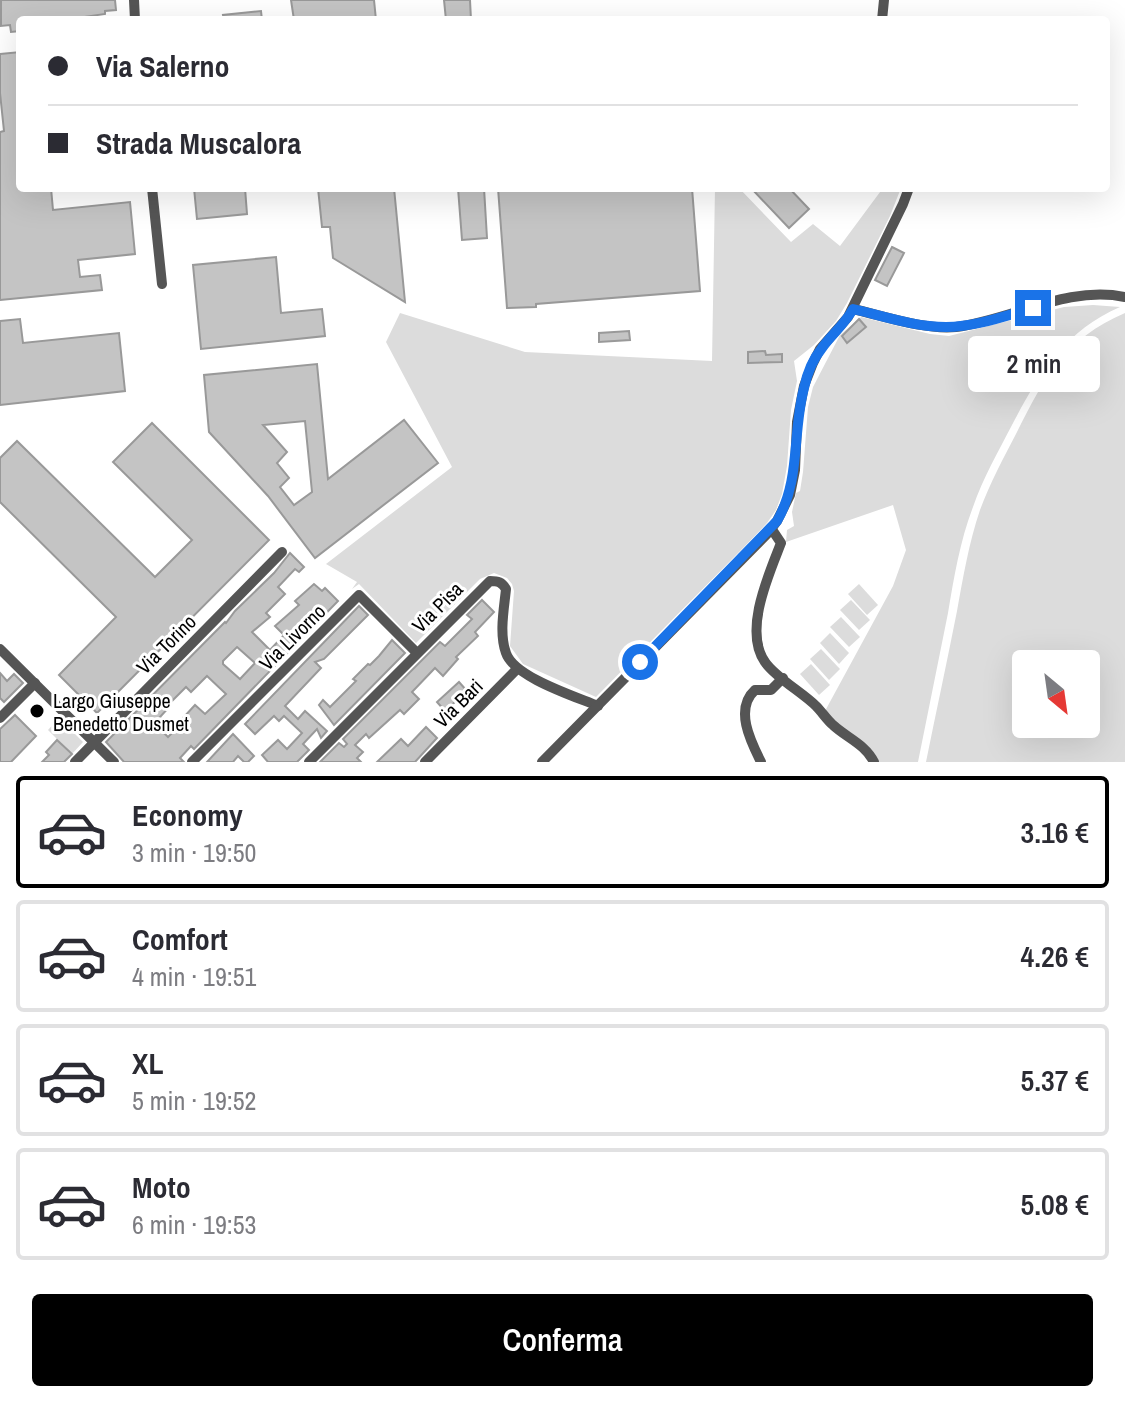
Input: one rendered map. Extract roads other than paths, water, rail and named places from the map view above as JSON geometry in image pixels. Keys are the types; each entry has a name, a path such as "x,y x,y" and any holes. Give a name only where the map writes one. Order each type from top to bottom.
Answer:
{"street":[{"path":"152,192 162,284"},
{"path":"542,762 771,528 784,509 795,470 797,422 804,386 820,349 853,309 908,192"},
{"path":"853,309 944,328 976,323 1064,298 1125,297"},
{"path":"1033,308 1086,300 1125,304"},
{"path":"771,528 781,543 764,590 757,625 760,651 766,664 867,752 874,762"},
{"name":"Via Torino","path":"75,762 282,552"},
{"name":"Via Pisa","path":"309,762 490,581 498,581 506,589 503,630 506,654 517,669"},
{"name":"Via Livorno","path":"192,762 359,595 417,653"},
{"path":"0,649 114,762"},
{"path":"517,669 598,706"},
{"name":"Via Bari","path":"425,762 517,669"},
{"path":"761,762 747,730 747,702 755,690 771,690 783,678"},
{"path":"0,718 35,683"}],"place":[{"name":"Largo Giuseppe Benedetto Dusmet","path":"37,711"}]}
